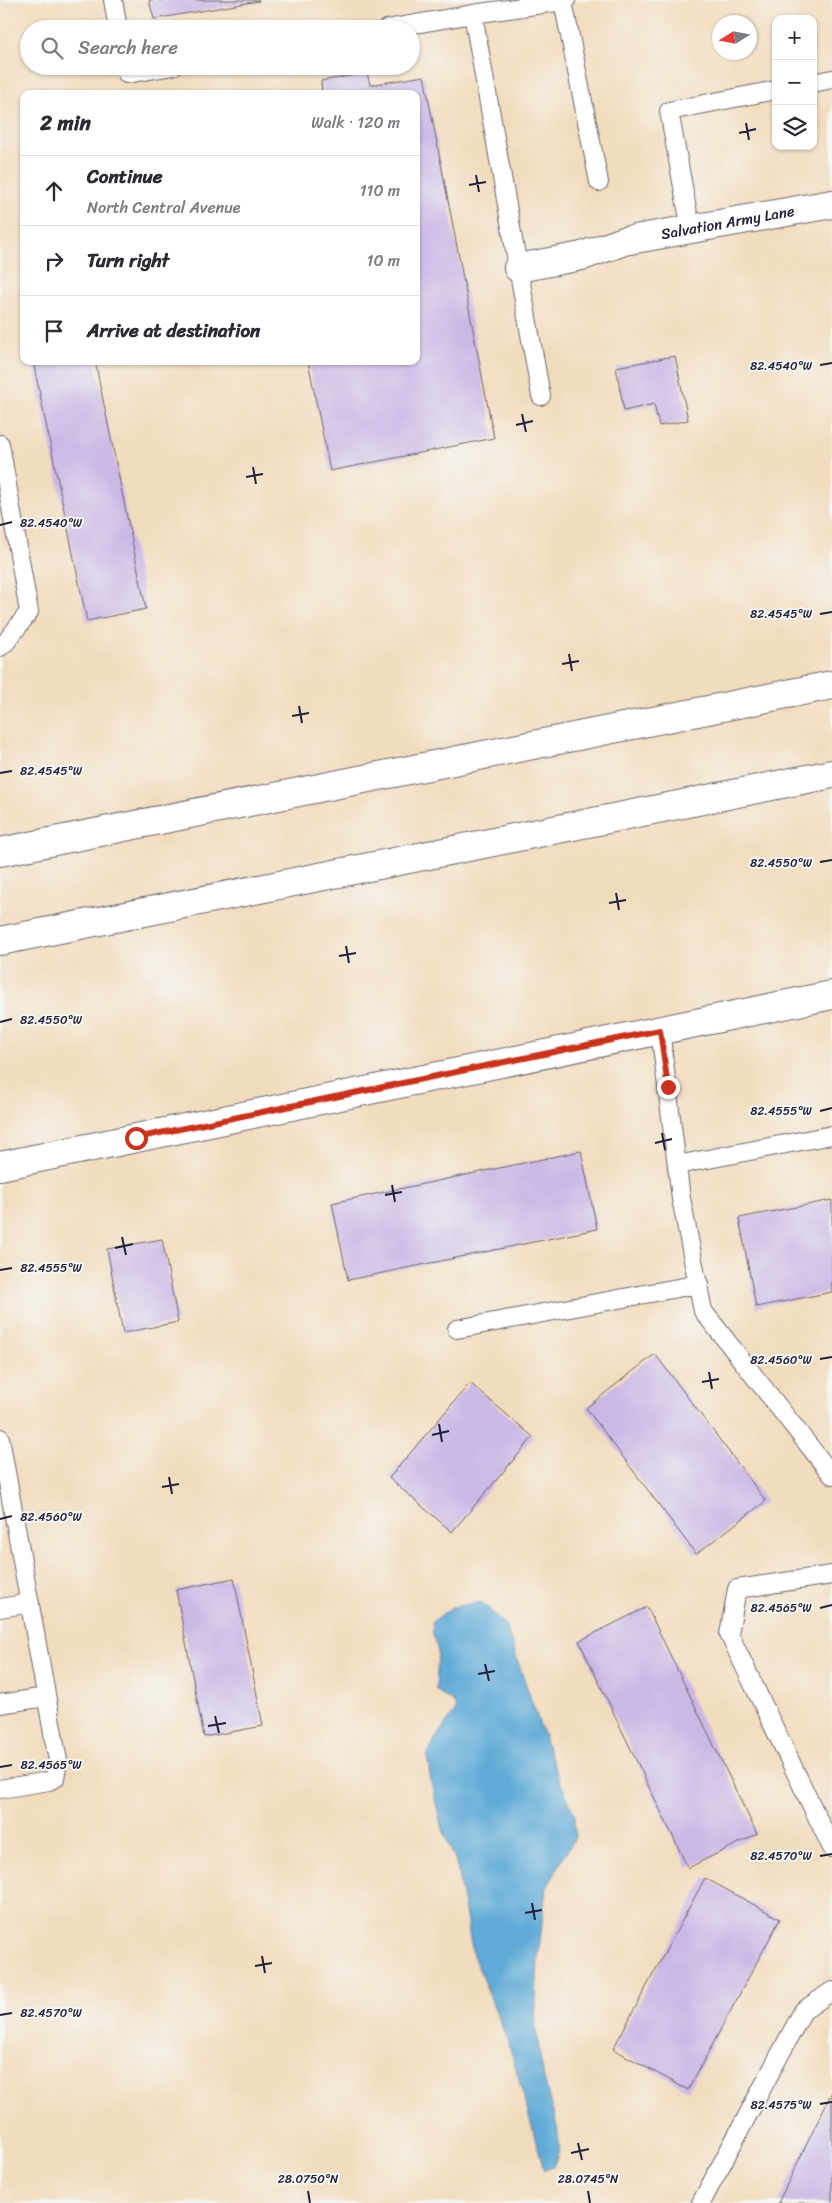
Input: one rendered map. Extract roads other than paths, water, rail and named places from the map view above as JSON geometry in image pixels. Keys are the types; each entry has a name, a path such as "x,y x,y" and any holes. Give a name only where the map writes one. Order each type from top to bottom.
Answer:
{"main road":[{"name":"Salvation Army Lane","path":"518,268 582,256 624,242 832,204"},
{"path":"0,852 832,685"},
{"path":"0,941 832,774"},
{"path":"0,1166 832,995"}],"lane":[{"path":"113,0 116,20"},
{"path":"420,23 565,0 599,182"},
{"path":"473,14 541,396"},
{"path":"817,82 832,79"},
{"path":"691,230 669,111 772,91"},
{"path":"0,444 29,612 0,647"},
{"path":"660,1030 681,1198 703,1311 832,1475"},
{"path":"677,1165 832,1135"},
{"path":"456,1329 699,1284"},
{"path":"0,1438 7,1514 30,1603 58,1761 55,1778 49,1781 0,1789"},
{"path":"832,1575 737,1589 729,1634 832,1848"},
{"path":"0,1608 30,1603"},
{"path":"0,1704 46,1697"},
{"path":"700,2203 803,2011 832,1991"}],"water":[{"path":"481,1602 505,1624 555,1769 575,1816 575,1837 546,1889 538,1957 535,2025 544,2079 557,2127 560,2148 553,2167 544,2170 509,2044 473,1955 456,1862 441,1825 427,1756 435,1739 456,1710 454,1703 436,1690 438,1651 433,1635 432,1622 452,1607"}]}
